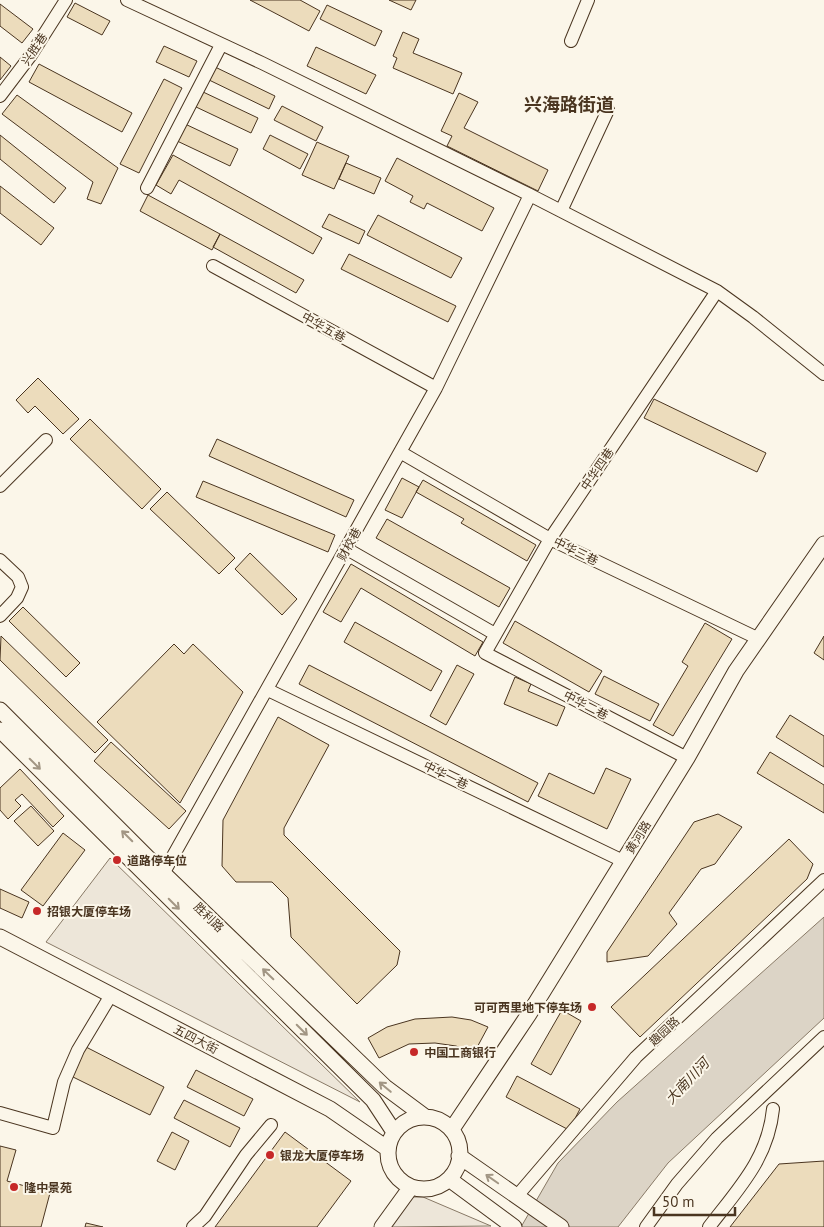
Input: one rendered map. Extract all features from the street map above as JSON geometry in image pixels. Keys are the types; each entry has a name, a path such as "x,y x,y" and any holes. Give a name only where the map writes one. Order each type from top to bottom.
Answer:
{"main road":[{"name":"黄河路","path":"452,1129 529,1014 624,861 687,758 736,671 757,638 824,544"},
{"name":"胜利路","path":"0,710 373,1100 394,1132"},
{"name":"胜利路","path":"0,730 385,1087 424,1116"},
{"name":"五四大街","path":"0,937 330,1108 388,1149"},
{"path":"424,1116 436,1119 452,1129 459,1143 459,1156 456,1169 449,1179 440,1185 428,1189 411,1187 393,1172 390,1166 388,1149 394,1132 406,1121 424,1116"},
{"path":"459,1156 561,1227"},
{"path":"449,1179 512,1225"},
{"path":"382,1227 411,1187"}],"street":[{"name":"兴胜巷","path":"0,96 31,55 66,0"},
{"path":"127,0 530,195 717,291 753,317 824,374"},
{"path":"571,41 588,0"},
{"path":"148,188 221,44"},
{"path":"561,211 608,110"},
{"name":"财校巷","path":"160,879 268,690 436,388 530,195"},
{"name":"中华五巷","path":"212,266 436,388"},
{"name":"中华四巷","path":"484,653 550,539 717,291"},
{"path":"0,486 46,440"},
{"name":"中华三巷","path":"400,452 550,539 757,638"},
{"path":"346,549 495,634"},
{"path":"0,560 18,577 22,587 17,598 0,616"},
{"name":"中华二巷","path":"484,653 687,758"},
{"name":"中华一巷","path":"268,690 624,861"},
{"name":"趣园路","path":"521,1199 636,1058 824,880"},
{"path":"0,1113 53,1128 64,1082 78,1050 111,995"},
{"path":"646,1227 677,1184 717,1138 824,1036"},
{"path":"709,1227 751,1172 765,1149 773,1109"},
{"path":"193,1227 205,1216 246,1155 271,1125"}],"shaded area":[{"path":"110,858 360,1102 46,942"},
{"path":"409,1197 423,1197 491,1226 388,1227"}],"water":[{"name":"大南川河","path":"824,917 824,1018 668,1163 618,1227 521,1227 558,1163 617,1102"}],"building":[{"path":"250,0 300,0 320,11 309,31"},
{"path":"389,0 416,0 411,10"},
{"path":"75,3 110,21 102,35 67,17"},
{"path":"0,4 33,29 22,43 0,26"},
{"path":"327,5 382,31 375,46 320,19"},
{"path":"403,32 419,39 413,53 462,73 453,94 393,68 397,58 393,56"},
{"path":"164,46 197,61 189,77 156,62"},
{"path":"316,47 376,75 366,94 307,66"},
{"path":"0,57 11,66 0,80"},
{"path":"39,64 132,113 122,132 29,82"},
{"path":"213,66 275,96 269,109 207,79"},
{"path":"164,79 182,88 139,173 120,164"},
{"path":"201,91 258,118 251,133 194,106"},
{"path":"459,93 478,102 464,128 548,170 538,191 447,146 452,136 441,131"},
{"path":"17,95 118,168 101,204 87,199 93,182 2,114"},
{"path":"282,106 323,127 316,141 274,120"},
{"path":"183,123 238,149 230,166 175,140"},
{"path":"0,135 66,188 54,203 0,159"},
{"path":"270,135 308,154 300,169 263,149"},
{"path":"317,142 349,156 334,189 302,175"},
{"path":"173,155 322,238 313,254 179,180 171,194 156,185"},
{"path":"397,158 494,208 482,231 427,203 424,209 410,202 413,196 385,181"},
{"path":"346,163 381,178 374,194 339,179"},
{"path":"0,186 54,228 41,245 0,213"},
{"path":"148,195 220,234 212,250 140,211"},
{"path":"329,214 365,231 359,244 322,227"},
{"path":"378,215 462,258 451,278 367,235"},
{"path":"220,234 304,280 296,293 213,247"},
{"path":"349,254 456,306 448,322 341,269"},
{"path":"38,378 79,419 63,434 35,406 28,413 16,400"},
{"path":"654,399 766,453 757,472 644,418"},
{"path":"90,419 161,489 142,509 70,439"},
{"path":"217,439 354,500 346,517 209,456"},
{"path":"402,478 419,487 402,518 385,510"},
{"path":"423,480 536,545 527,561 461,523 464,519 416,492"},
{"path":"203,481 335,535 328,552 196,497"},
{"path":"167,492 235,558 219,574 150,509"},
{"path":"387,519 510,588 499,607 376,538"},
{"path":"250,553 297,599 282,615 235,569"},
{"path":"351,564 483,642 475,656 361,588 341,622 323,612"},
{"path":"23,607 80,663 66,677 9,621"},
{"path":"515,621 602,671 589,692 503,643"},
{"path":"355,622 442,671 431,691 344,642"},
{"path":"705,623 732,639 673,736 653,725 688,666 682,662"},
{"path":"1,636 108,740 95,753 0,660"},
{"path":"824,636 824,660 814,653"},
{"path":"174,644 184,654 193,644 243,692 180,803 97,722"},
{"path":"309,665 538,783 528,802 299,684"},
{"path":"457,665 474,674 446,725 430,716"},
{"path":"604,676 659,704 650,721 595,694"},
{"path":"515,677 531,684 528,691 565,707 557,726 504,704"},
{"path":"790,715 824,736 824,767 776,737"},
{"path":"278,717 329,745 284,828 284,835 400,951 397,965 357,1004 291,937 288,898 272,882 236,882 222,866 223,820"},
{"path":"111,742 186,811 169,829 94,761"},
{"path":"770,752 824,785 824,813 757,773"},
{"path":"606,768 631,779 607,829 538,796 549,773 594,794"},
{"path":"20,769 64,816 53,827 22,794 15,800 21,806 8,819 0,810 0,788"},
{"path":"31,806 54,831 38,846 14,821"},
{"path":"718,814 742,827 715,864 701,869 669,913 677,924 648,956 607,962 607,952 694,822"},
{"path":"63,833 85,850 43,906 21,890"},
{"path":"789,839 813,864 807,879 640,1037 611,1007"},
{"path":"0,889 29,902 22,918 0,908"},
{"path":"562,1010 581,1021 551,1075 531,1064"},
{"path":"452,1017 471,1020 488,1027 474,1053 456,1046 435,1043 409,1044 379,1058 368,1038 387,1027 415,1019"},
{"path":"86,1047 164,1087 150,1115 71,1076"},
{"path":"196,1070 253,1099 244,1116 187,1087"},
{"path":"517,1076 580,1109 569,1130 506,1097"},
{"path":"184,1100 240,1128 230,1147 174,1118"},
{"path":"172,1132 189,1141 175,1170 157,1161"},
{"path":"285,1132 351,1181 317,1227 215,1227"},
{"name":"隆中景苑","path":"0,1146 16,1150 7,1181 50,1193 41,1227 0,1227"},
{"path":"824,1161 824,1227 730,1227 779,1164"},
{"path":"86,1223 103,1227 85,1227"}],"place":[{"name":"道路停车位","path":"117,860"},
{"name":"招银大厦停车场","path":"37,911"},
{"name":"可可西里地下停车场","path":"592,1007"},
{"name":"中国工商银行","path":"414,1052"},
{"name":"银龙大厦停车场","path":"270,1155"},
{"name":"隆中景苑","path":"14,1187"}],"district":[{"name":"兴海路街道","path":"569,104"}]}
